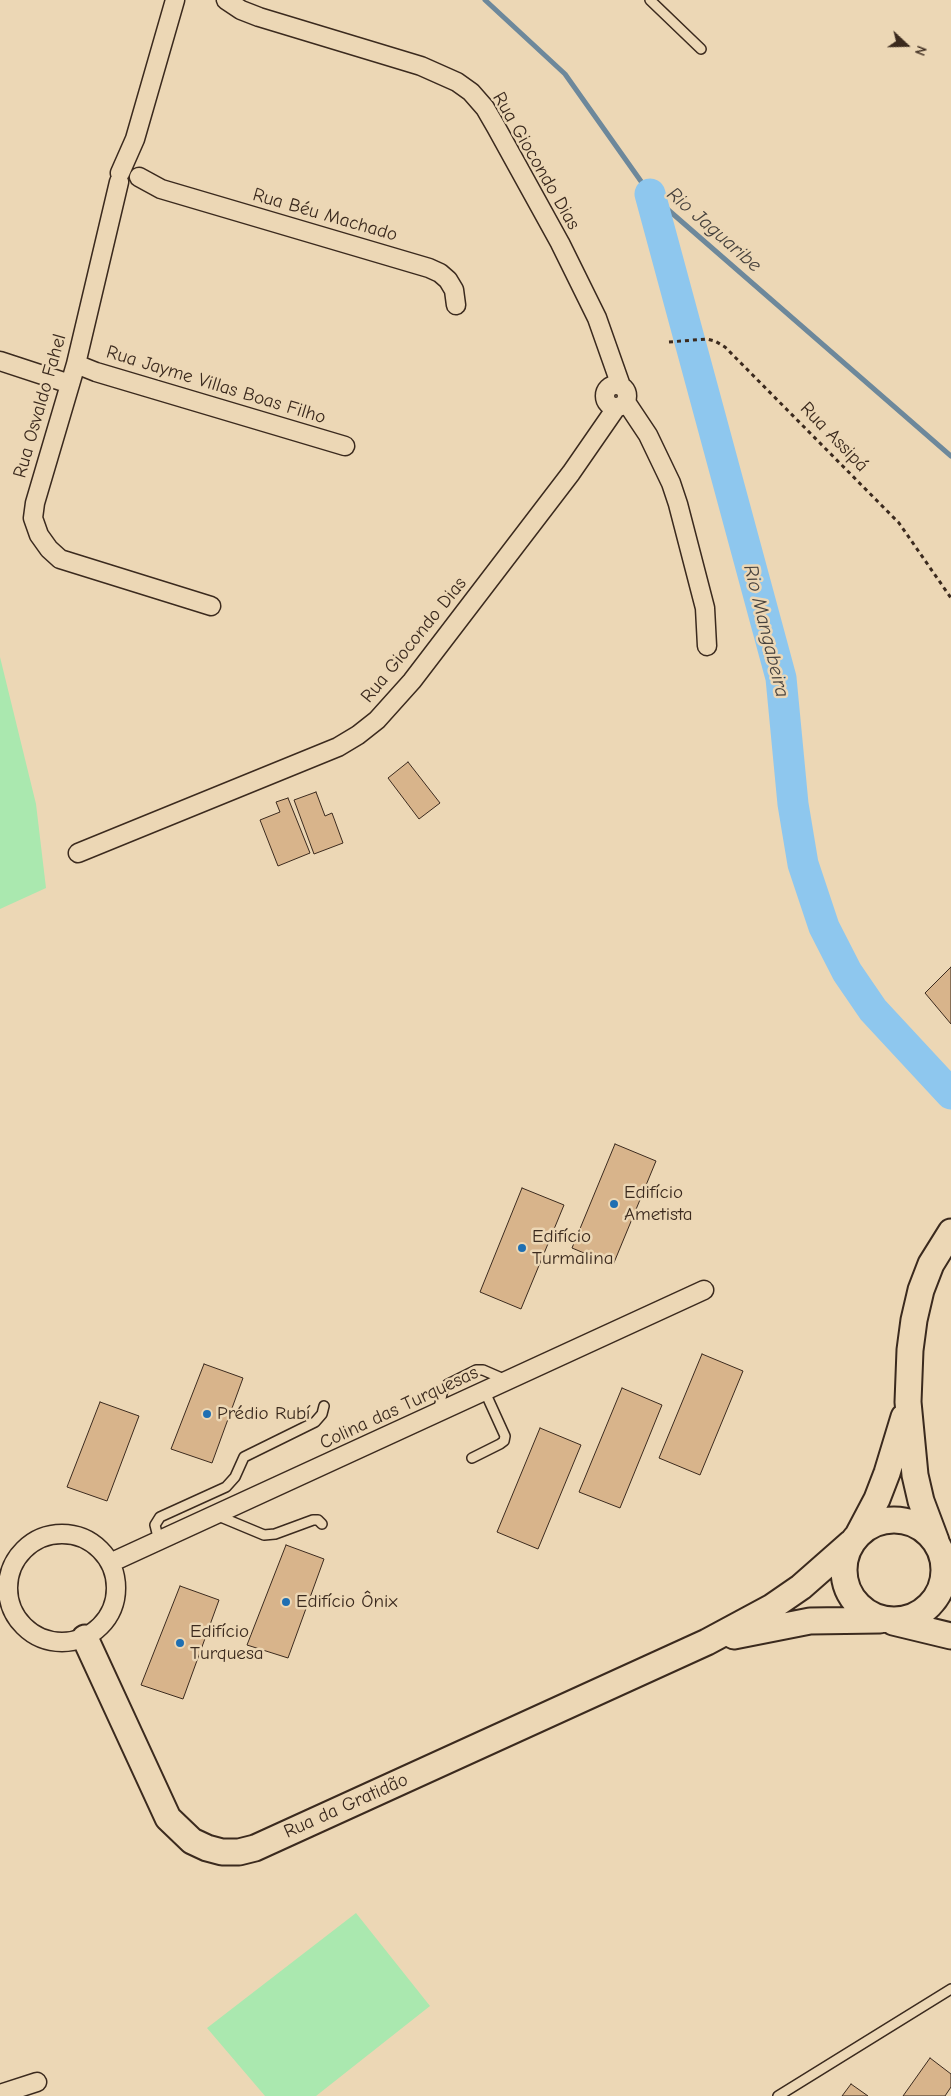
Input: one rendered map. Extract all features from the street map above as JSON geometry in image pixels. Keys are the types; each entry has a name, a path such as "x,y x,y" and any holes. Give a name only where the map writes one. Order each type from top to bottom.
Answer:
{"street":[{"name":"Rua Giocondo Dias","path":"78,853 338,747 358,735 377,720 412,680 571,473 590,443 614,397 610,355 597,318 560,243 496,127 485,108 471,92 457,82 421,66 259,17 241,10 226,0"},
{"name":"Rua Osvaldo Fahel","path":"176,5 135,139 130,180 110,219 76,364 35,503 33,518 39,535 48,549 60,559 211,606"},
{"name":"Rua Béu Machado","path":"130,180 429,268 440,273 448,280 454,290 456,305"},
{"path":"0,361 70,384"},
{"name":"Rua Jayme Villas Boas Filho","path":"76,364 96,372 345,446"},
{"path":"614,397 648,436 671,484 705,608 707,646"},
{"name":"Rua da Gratidão","path":"942,1553 921,1501 915,1475 908,1402 912,1335 921,1290 931,1264 951,1232"},
{"name":"Colina das Turquesas","path":"110,1563 158,1541 210,1508 438,1414 704,1290"},
{"name":"Rua da Gratidão","path":"85,1638 168,1818 192,1841 207,1848 230,1852 255,1848 707,1642 772,1606 800,1587 854,1539 877,1499 887,1473 908,1402"},
{"path":"888,1621 908,1619 924,1611 936,1599 943,1583 944,1566 942,1553 926,1530 913,1523 898,1519 884,1520 870,1526 854,1539 845,1556 843,1570 845,1584 850,1597 859,1608 871,1616 888,1621 951,1636"},
{"path":"66,1533 84,1538 99,1548 110,1563 115,1577 114,1605 107,1619 97,1630 85,1638 68,1643 50,1642 33,1635 5,1610 10,1571 18,1555 31,1542 48,1535 66,1533"},
{"name":"Rua da Gratidão","path":"707,1642 810,1622 888,1621"},
{"path":"0,2094 37,2082"}],"lane":[{"path":"650,0 701,49"},
{"path":"438,1414 443,1389 448,1384 476,1370 482,1370 509,1381"},
{"path":"472,1458 500,1444 504,1441 505,1436 485,1392"},
{"path":"322,1524 318,1520 313,1520 275,1534 264,1535 210,1508 231,1482 244,1457 315,1422 322,1414 324,1406"},
{"path":"778,2096 951,1989"}],"path":[{"name":"Rua Assipá","path":"668,342 701,339 715,341 725,346 899,523 951,598"}],"green space":[{"path":"0,657 36,804 46,888 0,909"},
{"path":"356,1913 430,2006 316,2096 265,2096 207,2028"}],"building":[{"path":"408,762 440,803 419,819 388,778"},
{"path":"316,792 325,816 332,813 343,843 314,854 294,800"},
{"path":"288,798 310,853 278,866 260,820 280,812 276,802"},
{"path":"951,967 951,1024 925,993"},
{"name":"Edifício Ametista","path":"615,1144 656,1161 613,1265 572,1248"},
{"name":"Edifício Turmalina","path":"522,1188 564,1205 521,1309 480,1292"},
{"path":"702,1354 743,1371 700,1475 659,1458"},
{"name":"Prédio Rubí","path":"204,1364 243,1378 212,1463 171,1449"},
{"path":"622,1388 662,1405 620,1508 579,1492"},
{"path":"100,1402 139,1416 107,1501 67,1487"},
{"path":"540,1428 581,1445 538,1549 497,1532"},
{"name":"Edifício Ônix","path":"286,1545 324,1559 288,1658 247,1645"},
{"name":"Edifício Turquesa","path":"180,1586 219,1600 183,1699 141,1685"},
{"path":"930,2058 951,2074 951,2087 945,2096 903,2096"},
{"path":"851,2084 868,2096 842,2096"}],"waterway":[{"name":"Rio Jaguaribe","path":"485,0 565,74 650,194 951,456"},
{"name":"Rio Mangabeira","path":"650,194 781,678 793,804 803,864 824,927 847,972 873,1010 951,1094"}],"place":[{"name":"Edifício Ametista","path":"614,1204"},
{"name":"Edifício Turmalina","path":"522,1248"},
{"name":"Prédio Rubí","path":"207,1414"},
{"name":"Edifício Ônix","path":"286,1602"},
{"name":"Edifício Turquesa","path":"180,1643"}]}
